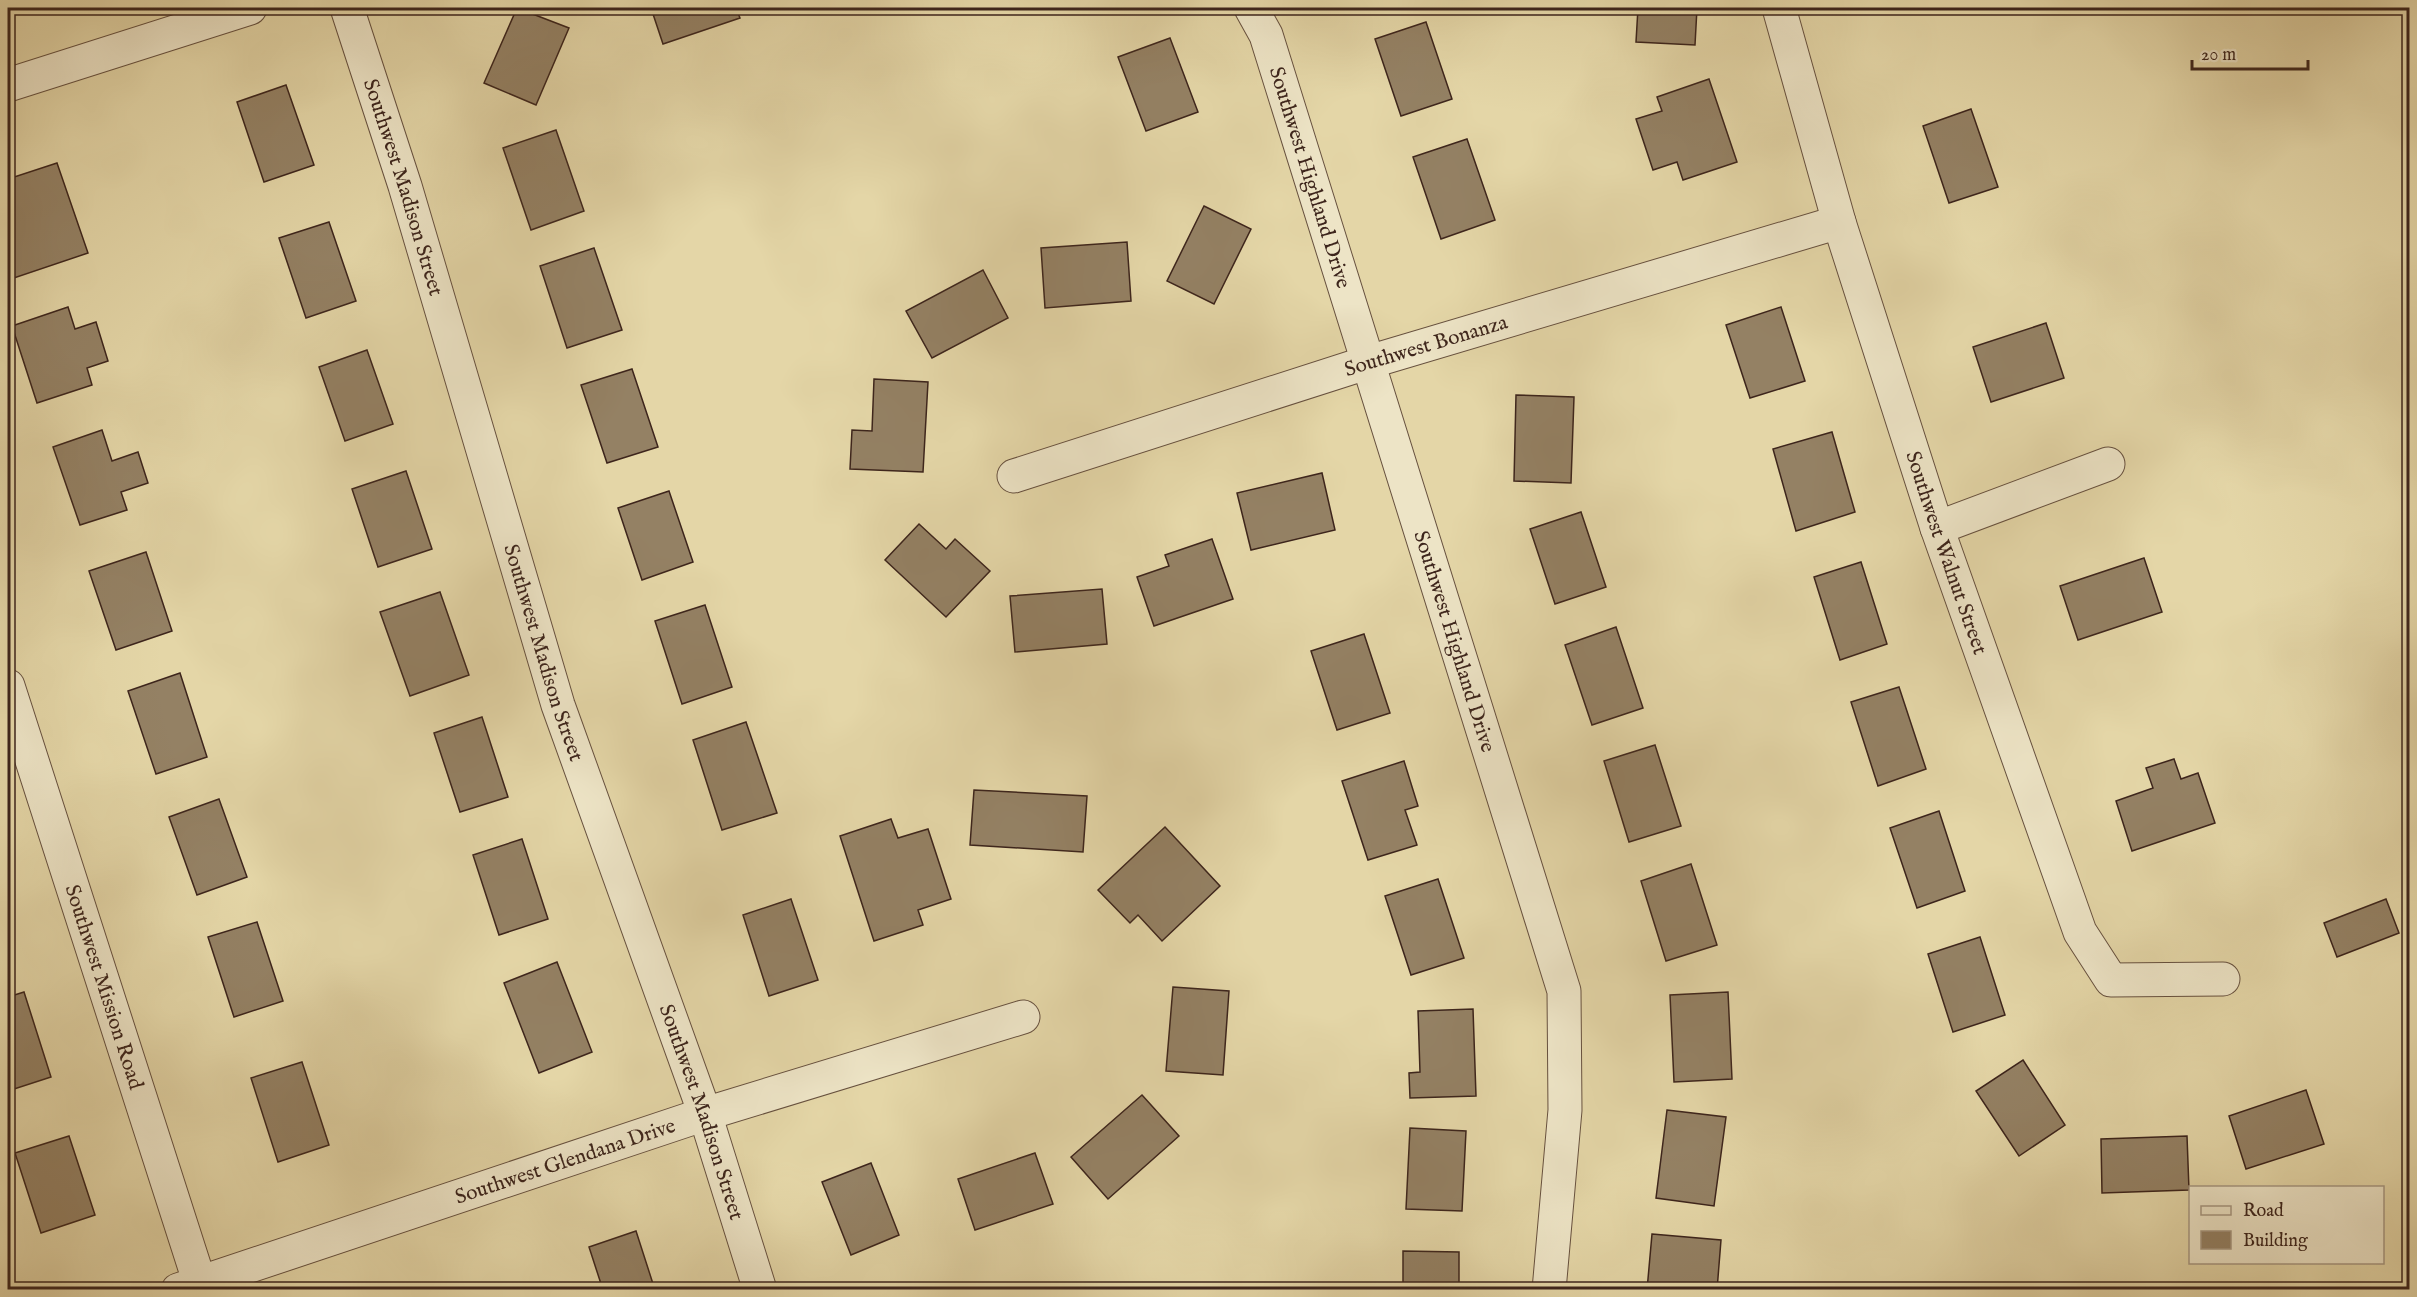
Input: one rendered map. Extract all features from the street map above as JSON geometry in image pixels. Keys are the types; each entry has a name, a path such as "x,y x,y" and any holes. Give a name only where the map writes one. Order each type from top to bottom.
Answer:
{"street":[{"path":"8,85 250,8"},
{"name":"Southwest Madison Street","path":"347,8 405,186 558,705 705,1114 760,1290"},
{"name":"Southwest Highland Drive","path":"1251,8 1266,35 1564,991 1565,1110 1549,1290"},
{"name":"Southwest Walnut Street","path":"1779,8 1839,222 1937,528 2080,932 2111,980 2223,979"},
{"name":"Southwest Bonanza","path":"1014,476 1369,362 1839,222"},
{"path":"1937,528 2108,464"},
{"name":"Southwest Mission Road","path":"8,686 193,1287"},
{"name":"Southwest Glendana Drive","path":"193,1287 705,1114 1023,1017"}],"building":[{"path":"517,8 569,28 536,105 484,83"},
{"path":"651,8 736,8 740,18 663,44"},
{"path":"1638,8 1697,8 1695,45 1636,42"},
{"path":"1426,22 1452,99 1401,116 1375,39"},
{"path":"1170,38 1198,112 1146,131 1118,57"},
{"path":"1709,79 1737,162 1683,180 1677,162 1653,170 1636,119 1662,111 1657,97"},
{"path":"286,85 314,165 264,182 237,102"},
{"path":"1971,109 1998,187 1949,203 1923,126"},
{"path":"556,130 584,211 531,230 503,148"},
{"path":"1467,139 1495,220 1441,239 1413,157"},
{"path":"57,163 88,253 8,280 8,179"},
{"path":"1204,206 1251,229 1214,304 1167,281"},
{"path":"329,222 356,301 306,318 279,238"},
{"path":"1127,242 1131,301 1045,308 1041,248"},
{"path":"594,248 622,330 567,348 540,266"},
{"path":"983,270 1008,318 932,358 906,311"},
{"path":"68,307 75,329 96,322 108,361 87,368 92,385 37,403 12,326"},
{"path":"1781,307 1805,381 1750,398 1726,325"},
{"path":"2046,323 2064,378 1991,402 1973,347"},
{"path":"367,350 393,424 345,441 319,367"},
{"path":"632,369 658,447 607,463 581,385"},
{"path":"874,379 928,382 923,472 850,469 852,430 872,431"},
{"path":"1516,395 1574,397 1571,483 1514,481"},
{"path":"102,430 112,461 138,452 148,483 121,492 127,510 80,525 53,447"},
{"path":"1832,432 1855,512 1796,531 1773,449"},
{"path":"406,471 432,549 378,567 352,489"},
{"path":"1322,473 1335,530 1251,550 1237,493"},
{"path":"669,491 693,562 642,580 618,508"},
{"path":"1581,512 1606,587 1555,604 1530,529"},
{"path":"919,524 946,549 955,539 990,571 946,617 885,560"},
{"path":"1212,539 1233,599 1154,626 1137,577 1169,566 1165,555"},
{"path":"146,552 172,631 116,650 89,571"},
{"path":"2144,558 2162,612 2078,640 2060,586"},
{"path":"1861,562 1887,644 1840,660 1814,577"},
{"path":"1102,589 1107,644 1015,652 1010,596"},
{"path":"440,592 469,675 410,696 380,612"},
{"path":"705,605 732,687 682,704 655,621"},
{"path":"1616,627 1643,708 1592,725 1565,645"},
{"path":"1364,634 1390,713 1337,730 1311,651"},
{"path":"180,673 207,757 156,774 128,691"},
{"path":"1899,687 1926,769 1878,786 1851,702"},
{"path":"482,717 508,797 460,812 434,733"},
{"path":"746,722 777,813 722,830 693,740"},
{"path":"1655,745 1681,826 1629,842 1604,761"},
{"path":"2174,759 2181,779 2198,773 2215,823 2132,851 2116,801 2153,788 2146,768"},
{"path":"1404,761 1418,806 1405,810 1417,845 1368,860 1342,781"},
{"path":"974,790 1087,796 1083,852 970,845"},
{"path":"219,799 247,877 197,895 169,817"},
{"path":"1939,811 1965,891 1917,908 1890,828"},
{"path":"891,819 898,838 928,829 951,899 918,910 923,925 874,941 840,836"},
{"path":"1165,827 1220,886 1162,941 1138,915 1130,923 1098,890"},
{"path":"522,839 548,919 499,935 473,855"},
{"path":"1691,864 1717,945 1666,961 1641,881"},
{"path":"1438,879 1464,958 1411,975 1385,896"},
{"path":"791,899 818,980 769,996 743,915"},
{"path":"2386,899 2399,933 2337,957 2324,923"},
{"path":"257,922 283,1001 234,1017 208,937"},
{"path":"1980,937 2005,1015 1953,1032 1928,954"},
{"path":"557,962 592,1052 539,1073 504,983"},
{"path":"1173,987 1229,991 1223,1075 1166,1071"},
{"path":"24,992 51,1077 8,1091 8,997"},
{"path":"1728,992 1732,1079 1674,1082 1670,995"},
{"path":"1473,1009 1476,1096 1410,1098 1409,1073 1420,1072 1418,1011"},
{"path":"2023,1060 2065,1125 2019,1156 1976,1091"},
{"path":"302,1062 329,1145 278,1162 251,1078"},
{"path":"2306,1090 2324,1144 2246,1169 2229,1116"},
{"path":"1142,1095 1179,1136 1108,1199 1071,1157"},
{"path":"1667,1110 1726,1117 1714,1206 1656,1198"},
{"path":"1410,1128 1466,1131 1462,1211 1406,1209"},
{"path":"69,1136 95,1215 41,1233 15,1153"},
{"path":"2187,1136 2189,1190 2102,1193 2101,1139"},
{"path":"1035,1153 1053,1204 975,1230 958,1179"},
{"path":"871,1163 899,1235 851,1255 822,1182"},
{"path":"636,1231 655,1290 603,1290 589,1247"},
{"path":"1652,1234 1721,1240 1717,1290 1647,1290"},
{"path":"1403,1251 1459,1252 1459,1290 1403,1290"}]}
